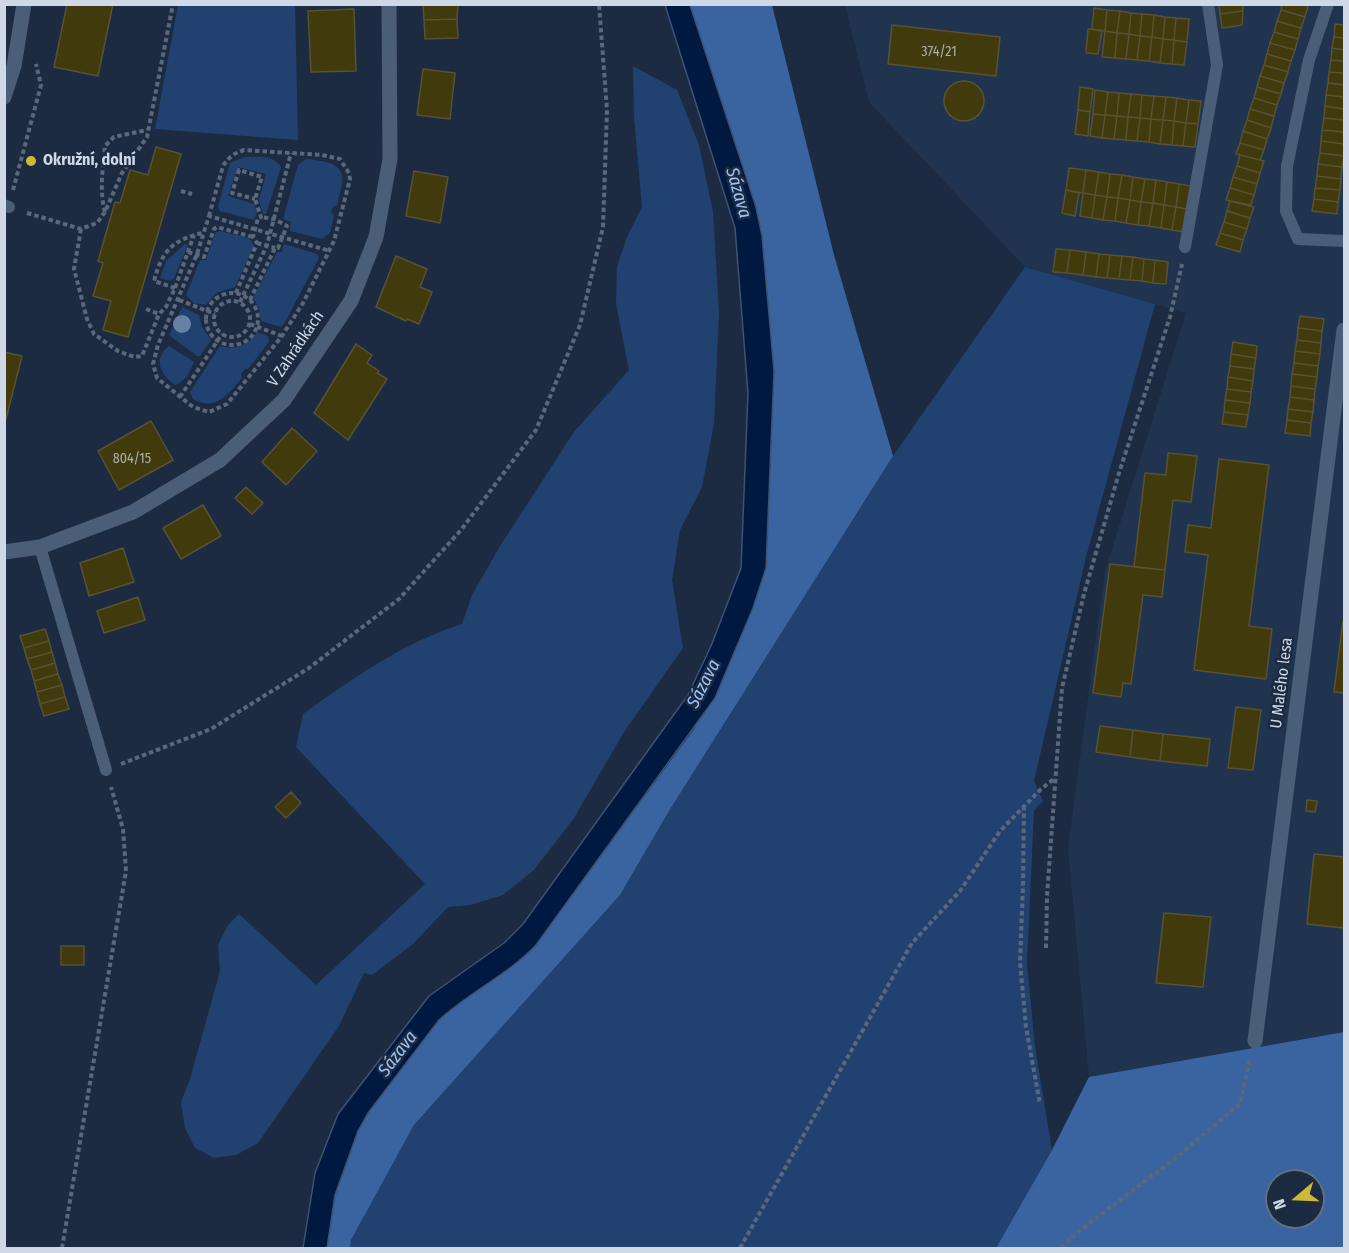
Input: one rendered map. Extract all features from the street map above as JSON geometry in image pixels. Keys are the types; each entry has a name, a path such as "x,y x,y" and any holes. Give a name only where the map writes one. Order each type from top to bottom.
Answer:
{"street":[{"path":"4,98 14,66 24,4"},
{"name":"V Zahrádkách","path":"4,552 40,547 133,512 220,460 284,400 351,300 376,237 390,159 389,4"},
{"name":"U Malého lesa","path":"1255,1041 1344,330"}],"lane":[{"path":"1185,247 1217,65 1208,4"},
{"path":"1328,4 1309,60 1287,166 1286,211 1298,240 1344,241"},
{"path":"40,547 106,770"}],"path":[{"path":"35,63 42,85 7,206 81,229 97,223 105,212 115,186 147,137 173,4"},
{"path":"62,1248 126,871 123,829 106,770 212,729 309,668 399,599 461,530 536,430 580,325 603,227 607,110 599,4"},
{"path":"105,212 102,201 105,146 114,137 147,130"},
{"path":"244,150 322,155 340,159 349,173 350,179 343,210 330,251 303,303 282,336 227,404 214,411 201,411 157,378 153,364 158,345 197,254 209,216 223,166 232,155 244,150"},
{"path":"240,302 267,246 291,153"},
{"path":"255,199 232,193 239,170 262,177 255,199 261,217"},
{"path":"181,191 192,194"},
{"path":"209,216 271,232 330,251"},
{"path":"250,300 275,248 278,248 284,237 287,226 274,219 261,217"},
{"path":"253,237 258,218 261,217"},
{"path":"188,252 204,257 214,229 217,227 253,237 257,243 275,248"},
{"path":"81,229 74,269 87,319 94,334 118,351 134,357 142,356 159,314 166,307 175,288 194,235"},
{"path":"175,288 154,281 164,252 179,241 203,233"},
{"path":"236,293 257,243"},
{"path":"1046,948 1054,779 1062,688 1084,594 1119,473 1170,317 1185,247"},
{"path":"226,293 236,293 250,300 257,312 257,326 251,336 241,343 230,345 218,341 208,330 206,311 218,297 226,293"},
{"path":"179,300 215,314"},
{"path":"240,302 250,314 250,324 245,332 236,337 222,334 214,323 215,314 223,303 240,302"},
{"path":"146,309 159,314"},
{"path":"250,324 282,336"},
{"path":"180,397 222,334"},
{"path":"740,1248 912,943 960,891 1000,831 1054,779"},
{"path":"1024,806 1020,963 1026,1027 1040,1104"},
{"path":"1061,1248 1079,1231 1173,1160 1240,1104 1255,1041"}],"shaded area":[{"path":"178,5 295,5 298,140 155,129"},
{"path":"690,5 772,5 834,255 893,456 669,811 620,895 414,1125 351,1240 350,1248 327,1248 335,1195 358,1131 368,1113 439,1020 525,956 536,945 694,729 766,568 774,371 762,236 756,207"},
{"path":"845,5 1344,5 1344,1032 1089,1077 1068,848 1105,571 1186,313 1025,267 869,102"},
{"path":"633,66 677,90 699,145 713,212 719,313 714,424 702,487 680,530 672,580 683,648 624,732 574,818 534,870 503,895 470,905 448,907 413,944 372,975 364,973 339,1026 258,1143 236,1155 214,1158 195,1148 185,1128 181,1102 190,1079 220,971 218,945 228,925 239,914 316,985 425,884 296,747 303,714 399,651 462,624 472,595 500,546 574,432 629,370 616,304 617,267 627,237 642,207 634,116"},
{"path":"245,157 270,158 281,167 266,214 263,214 259,200 266,174 238,167 228,196 254,204 257,212 254,220 220,211 218,206 230,163"},
{"path":"306,159 334,165 342,174 337,206 333,206 331,212 334,216 330,233 322,239 290,231 291,222 283,219 298,165"},
{"path":"219,231 249,238 253,248 235,287 216,293 206,305 194,303 186,295 200,260 206,260 215,233"},
{"path":"185,244 188,245 174,278 170,281 160,278 166,261"},
{"path":"284,244 317,254 319,258 281,327 261,321 259,308 253,298 277,252 282,252"},
{"path":"1025,267 1155,304 1086,557 1034,781 1043,801 1034,810 1027,964 1035,1047 1052,1150 996,1248 350,1248 351,1240 414,1125 620,895 669,811 893,456"},
{"path":"182,307 199,315 202,327 211,340 200,356 169,335"},
{"path":"257,332 268,336 269,342 248,369 241,374 242,378 232,390 215,402 208,403 193,399 190,392 220,346 241,346 250,341"},
{"path":"169,346 194,362 189,373 179,384 175,385 160,367 161,356"},
{"path":"1344,1032 1344,1248 996,1248 1052,1150 1089,1077"}],"water":[{"name":"Sázava","path":"665,5 690,5 756,207 762,236 774,371 766,568 753,608 715,698 536,945 525,956 439,1020 368,1113 358,1131 335,1195 327,1248 303,1248 315,1173 338,1114 429,996 504,943 523,924 688,695 711,646 741,568 748,393 735,228"}],"building":[{"path":"67,4 113,4 98,76 54,67"},
{"path":"423,4 458,4 457,19 424,20"},
{"path":"1219,4 1243,4 1243,11 1220,14"},
{"path":"1282,4 1308,6 1305,17 1281,10"},
{"path":"1094,8 1107,10 1105,31 1092,29"},
{"path":"354,9 356,71 311,72 308,11"},
{"path":"1107,10 1120,11 1117,33 1105,31"},
{"path":"1281,10 1305,17 1301,28 1277,21"},
{"path":"1120,11 1131,13 1129,34 1117,33"},
{"path":"1243,11 1242,25 1222,28 1220,14"},
{"path":"1131,13 1142,14 1140,36 1129,34"},
{"path":"1142,14 1154,15 1152,37 1140,36"},
{"path":"1154,15 1165,17 1163,39 1152,37"},
{"path":"1165,17 1176,18 1174,40 1163,39"},
{"path":"1176,18 1189,19 1187,42 1174,40"},
{"path":"457,19 458,38 425,39 424,20"},
{"path":"1277,21 1301,28 1298,39 1274,32"},
{"path":"1335,24 1344,25 1344,38 1334,37"},
{"path":"892,25 1000,37 996,76 888,64"},
{"path":"1088,29 1102,31 1098,54 1086,53"},
{"path":"1105,31 1117,33 1115,58 1102,57"},
{"path":"1274,32 1298,39 1295,50 1270,43"},
{"path":"1117,33 1129,34 1126,59 1115,58"},
{"path":"1129,34 1140,36 1137,60 1126,59"},
{"path":"1140,36 1152,37 1149,61 1137,60"},
{"path":"1152,37 1163,39 1160,63 1149,61"},
{"path":"1334,37 1344,38 1344,50 1332,48"},
{"path":"1163,39 1174,40 1172,64 1160,63"},
{"path":"1174,40 1187,42 1184,65 1172,64"},
{"path":"1270,43 1295,50 1291,61 1267,54"},
{"path":"1332,48 1344,50 1344,61 1331,60"},
{"path":"1267,54 1291,61 1288,72 1264,65"},
{"path":"1331,60 1344,61 1344,73 1329,72"},
{"path":"1264,65 1288,72 1284,83 1260,76"},
{"path":"423,69 455,73 450,119 417,115"},
{"path":"1329,72 1344,73 1344,85 1328,83"},
{"path":"1260,76 1284,83 1281,94 1257,87"},
{"path":"964,81 972,82 978,87 983,93 983,109 978,115 972,120 964,121 956,120 950,115 945,109 944,101 945,93 950,87 956,82"},
{"path":"1328,83 1344,85 1344,97 1326,95"},
{"path":"1080,87 1093,89 1090,112 1078,110"},
{"path":"1257,87 1281,94 1277,105 1254,98"},
{"path":"1095,90 1108,92 1105,115 1093,114"},
{"path":"1108,92 1119,93 1117,116 1105,115"},
{"path":"1119,93 1131,94 1128,117 1117,116"},
{"path":"1131,94 1142,95 1140,118 1128,117"},
{"path":"1142,95 1154,96 1151,119 1140,118"},
{"path":"1326,95 1344,97 1344,109 1325,106"},
{"path":"1154,96 1166,97 1163,120 1151,119"},
{"path":"1166,97 1177,98 1174,121 1163,120"},
{"path":"1177,98 1189,100 1186,123 1174,121"},
{"path":"1254,98 1277,105 1274,116 1250,109"},
{"path":"1189,100 1201,101 1198,124 1186,123"},
{"path":"1325,106 1344,109 1344,120 1324,118"},
{"path":"1250,109 1274,116 1271,128 1247,120"},
{"path":"1078,110 1090,112 1088,136 1075,134"},
{"path":"1093,114 1105,115 1102,138 1090,136"},
{"path":"1105,115 1117,116 1114,139 1102,138"},
{"path":"1117,116 1128,117 1126,140 1114,139"},
{"path":"1128,117 1140,118 1137,141 1126,140"},
{"path":"1140,118 1151,119 1149,142 1137,141"},
{"path":"1324,118 1344,120 1344,132 1322,130"},
{"path":"1151,119 1163,120 1160,144 1149,142"},
{"path":"1163,120 1174,121 1172,145 1160,144"},
{"path":"1247,120 1271,128 1267,139 1243,131"},
{"path":"1174,121 1186,123 1183,146 1172,145"},
{"path":"1186,123 1198,124 1195,147 1183,146"},
{"path":"1322,130 1344,132 1344,144 1321,141"},
{"path":"1243,131 1267,139 1264,150 1240,143"},
{"path":"1321,141 1344,144 1344,156 1320,153"},
{"path":"1240,143 1264,150 1260,160 1236,154"},
{"path":"156,147 181,154 128,337 103,330 111,301 93,296 103,263 98,261 115,202 120,203 130,170 148,175"},
{"path":"1320,153 1344,156 1342,167 1318,164"},
{"path":"1240,155 1264,161 1260,173 1237,166"},
{"path":"1318,164 1342,167 1341,179 1317,176"},
{"path":"1237,166 1260,173 1257,184 1233,177"},
{"path":"1069,168 1086,170 1083,193 1066,190"},
{"path":"1086,170 1099,172 1095,195 1083,193"},
{"path":"414,171 448,177 440,223 406,216"},
{"path":"1099,172 1110,174 1107,197 1095,195"},
{"path":"1110,174 1122,175 1118,198 1107,197"},
{"path":"1122,175 1133,177 1130,200 1118,198"},
{"path":"1317,176 1341,179 1340,190 1315,188"},
{"path":"1133,177 1145,179 1141,202 1130,200"},
{"path":"1233,177 1257,184 1254,195 1230,188"},
{"path":"1145,179 1156,180 1153,203 1141,202"},
{"path":"1156,180 1167,182 1164,205 1153,203"},
{"path":"1167,182 1179,184 1176,207 1164,205"},
{"path":"1179,184 1191,186 1187,209 1176,207"},
{"path":"1230,188 1254,195 1251,205 1226,200"},
{"path":"1315,188 1340,190 1338,202 1314,199"},
{"path":"1066,190 1079,193 1075,216 1062,213"},
{"path":"1083,193 1095,195 1092,218 1080,216"},
{"path":"1095,195 1107,197 1103,220 1092,218"},
{"path":"1107,197 1118,198 1115,221 1103,220"},
{"path":"1118,198 1130,200 1126,223 1115,221"},
{"path":"1314,199 1338,202 1337,214 1312,211"},
{"path":"1130,200 1141,202 1138,225 1126,223"},
{"path":"1230,201 1254,207 1250,218 1227,211"},
{"path":"1141,202 1153,203 1149,226 1138,225"},
{"path":"1153,203 1164,205 1161,228 1149,226"},
{"path":"1164,205 1176,207 1172,230 1161,228"},
{"path":"1176,207 1187,209 1184,232 1172,230"},
{"path":"1227,211 1250,218 1247,229 1224,222"},
{"path":"1224,222 1247,229 1243,240 1220,233"},
{"path":"1220,233 1243,240 1240,252 1216,245"},
{"path":"1056,249 1070,250 1067,273 1053,272"},
{"path":"1070,250 1086,252 1083,275 1067,273"},
{"path":"1086,252 1099,254 1096,277 1083,275"},
{"path":"1099,254 1110,255 1107,278 1096,277"},
{"path":"1110,255 1122,256 1119,279 1107,278"},
{"path":"396,256 427,269 420,287 432,292 419,324 407,319 406,321 376,307"},
{"path":"1122,256 1133,257 1130,280 1119,279"},
{"path":"1133,257 1144,259 1142,281 1130,280"},
{"path":"1144,259 1155,260 1153,283 1142,281"},
{"path":"1155,260 1168,262 1166,284 1153,283"},
{"path":"1300,316 1324,319 1322,331 1298,328"},
{"path":"1298,328 1322,331 1321,343 1297,340"},
{"path":"1297,340 1321,343 1320,354 1295,351"},
{"path":"1233,342 1257,346 1256,358 1231,354"},
{"path":"356,344 372,355 367,363 387,379 348,440 314,413"},
{"path":"1295,351 1320,354 1318,366 1294,363"},
{"path":"4,352 22,356 4,427"},
{"path":"1231,354 1256,358 1254,369 1230,366"},
{"path":"1294,363 1318,366 1317,377 1292,374"},
{"path":"1230,366 1254,369 1253,381 1228,377"},
{"path":"1292,374 1317,377 1315,389 1291,386"},
{"path":"1228,377 1253,381 1251,392 1227,389"},
{"path":"1291,386 1315,389 1314,400 1290,397"},
{"path":"1227,389 1251,392 1250,403 1225,400"},
{"path":"1290,397 1314,400 1313,412 1288,409"},
{"path":"1225,400 1250,403 1248,415 1224,412"},
{"path":"1288,409 1313,412 1311,423 1287,420"},
{"path":"1224,412 1248,415 1246,427 1222,424"},
{"path":"1287,420 1311,423 1310,436 1285,433"},
{"path":"151,421 173,460 119,490 98,451"},
{"path":"292,428 317,451 286,485 262,462"},
{"path":"1168,453 1197,456 1191,502 1173,500 1165,570 1134,567 1145,473 1166,475"},
{"path":"1219,459 1269,465 1249,626 1272,629 1266,679 1194,670 1208,555 1185,552 1188,525 1211,528"},
{"path":"246,487 263,503 252,514 235,498"},
{"path":"203,505 221,536 181,559 163,528"},
{"path":"123,548 134,582 89,596 80,563"},
{"path":"1110,564 1165,570 1162,597 1143,595 1131,684 1123,683 1121,697 1093,693"},
{"path":"138,597 145,620 104,633 97,611"},
{"path":"1344,621 1344,693 1334,692"},
{"path":"45,629 49,641 24,648 20,636"},
{"path":"49,641 52,652 27,659 24,648"},
{"path":"52,652 55,663 31,670 27,659"},
{"path":"55,663 58,674 34,681 31,670"},
{"path":"58,674 62,685 37,692 34,681"},
{"path":"62,685 65,697 40,704 37,692"},
{"path":"65,697 69,709 44,716 40,704"},
{"path":"1236,707 1261,710 1253,770 1228,768"},
{"path":"1100,726 1133,730 1130,757 1096,752"},
{"path":"1133,730 1163,734 1160,761 1130,757"},
{"path":"1163,734 1210,739 1207,766 1160,761"},
{"path":"291,792 301,803 286,818 275,807"},
{"path":"1307,800 1317,801 1315,812 1306,811"},
{"path":"1314,854 1344,857 1344,928 1307,924"},
{"path":"1164,913 1211,917 1203,987 1156,983"},
{"path":"61,946 84,946 84,965 61,965"}],"place":[{"name":"Okružní, dolní","path":"31,161"}]}
